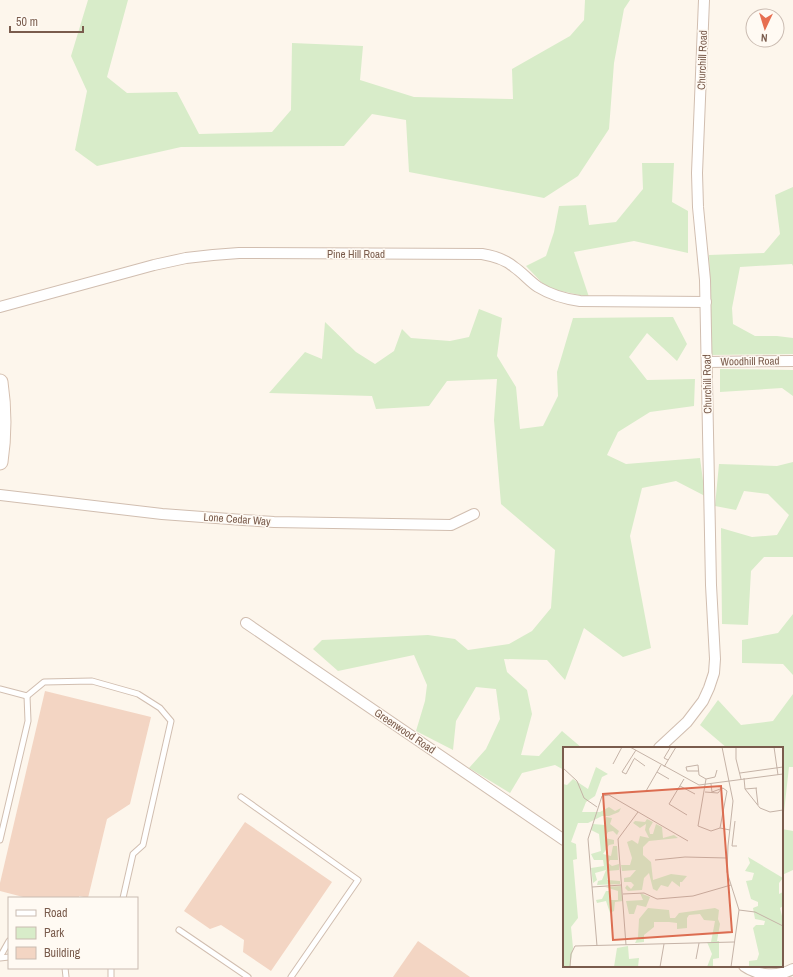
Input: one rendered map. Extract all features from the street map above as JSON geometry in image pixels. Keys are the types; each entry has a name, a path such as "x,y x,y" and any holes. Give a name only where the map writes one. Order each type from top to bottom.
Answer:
{"main road":[{"path":"0,382 3,399 4,422 0,462"}],"street":[{"name":"Churchill Road","path":"660,747 695,712 703,701 714,673 715,659 711,585 706,302 698,207 697,172 704,0"},
{"name":"Pine Hill Road","path":"0,307 154,265 186,258 239,253 482,254 504,260 539,287 552,295 566,299 580,301 706,302"},
{"name":"Woodhill Road","path":"707,362 793,361"},
{"name":"Lone Cedar Way","path":"0,495 162,514 274,522 450,525 474,514"},
{"name":"Greenwood Road","path":"246,622 563,839"},
{"path":"746,967 759,974 769,975 780,974 793,969"}],"lane":[{"path":"27,696 44,682 92,681 138,694 160,708 172,721 143,845 133,854 123,897"},
{"path":"0,689 27,696"},
{"path":"0,840 28,721 27,696"},
{"path":"241,797 358,880 291,977"},
{"path":"179,930 248,977"},
{"path":"0,957 8,943"}],"green space":[{"path":"88,0 128,0 107,77 127,93 177,92 199,134 272,132 291,110 292,43 363,46 360,80 414,97 513,99 512,69 570,36 584,20 585,0 630,0 624,9 614,63 609,129 578,176 544,198 409,172 406,120 372,114 344,146 181,147 97,166 75,150 87,91 71,56"},
{"path":"642,163 674,163 672,202 688,211 688,253 634,241 574,252 589,297 547,288 526,266 546,256 554,232 559,206 586,205 589,225 616,222 643,189"},
{"path":"793,187 793,266 792,264 740,267 732,308 733,324 755,336 793,338 793,354 712,355 709,255 764,253 780,234 775,195"},
{"path":"479,309 502,318 497,356 516,387 520,429 543,426 558,396 557,372 573,318 673,317 687,344 677,361 647,333 629,357 647,380 695,379 694,406 650,412 618,432 607,455 626,464 700,458 705,496 676,481 642,488 630,536 651,648 623,657 584,628 565,680 547,660 504,659 507,672 527,690 532,714 521,755 539,756 562,731 581,747 563,747 563,769 555,765 522,773 510,793 469,768 486,749 500,719 496,689 476,687 456,721 453,750 416,731 425,701 427,685 414,655 338,671 313,649 322,640 428,635 455,639 468,650 509,644 532,631 551,608 555,550 501,504 494,420 497,379 447,381 429,406 376,409 372,396 269,393 305,352 322,359 325,322 356,352 375,364 394,351 402,329 411,338 450,341 469,337"},
{"path":"720,369 793,370 793,396 782,388 720,392"},
{"path":"793,462 793,557 764,557 751,571 748,625 722,624 721,528 752,537 777,535 789,515 768,494 744,491 736,510 715,506 719,464 777,466"},
{"path":"793,614 793,675 783,664 742,663 742,640 778,633"},
{"path":"793,694 793,767 789,767 783,821 783,747 726,747 700,725 718,700 741,725 773,721"},
{"path":"783,829 793,831 793,870 783,875"}],"building":[{"path":"45,691 151,717 130,804 107,819 88,897 23,897 0,891 0,883"},
{"path":"245,822 332,882 271,971 243,952 244,940 221,925 210,929 184,911"},
{"path":"418,941 470,977 393,977"}]}
